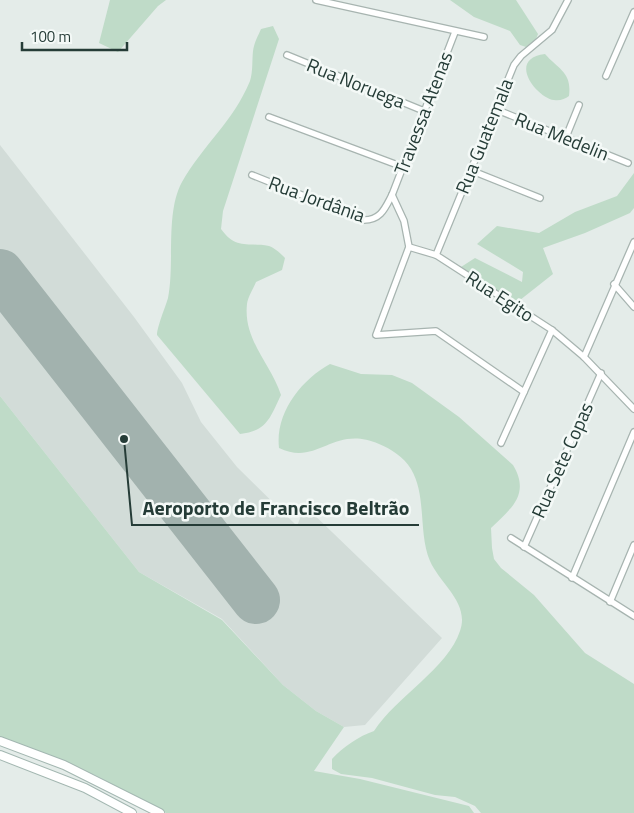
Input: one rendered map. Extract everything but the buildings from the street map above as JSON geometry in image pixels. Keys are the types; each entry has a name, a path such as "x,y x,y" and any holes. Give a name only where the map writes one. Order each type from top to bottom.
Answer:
{"main road":[{"path":"0,741 64,765 160,813"},
{"path":"0,755 85,788 132,813"}],"street":[{"path":"316,0 484,37"},
{"name":"Rua Guatemala","path":"436,255 495,109 517,60 552,30 568,0"},
{"path":"606,76 634,12"},
{"name":"Travessa Atenas","path":"380,215 392,195 455,32"},
{"name":"Rua Noruega","path":"287,56 424,111"},
{"path":"566,138 579,105"},
{"name":"Rua Medelin","path":"495,109 628,163"},
{"path":"269,117 403,167"},
{"path":"470,170 540,198"},
{"name":"Rua Jordânia","path":"252,175 364,220 373,220 380,215"},
{"name":"Travessa Atenas","path":"392,195 404,221 409,247"},
{"path":"584,357 614,284 634,242"},
{"path":"409,247 376,335 436,331 524,392"},
{"name":"Rua Egito","path":"409,247 436,255 552,330 601,373 634,410"},
{"path":"614,284 634,307"},
{"path":"501,443 552,330"},
{"name":"Rua Sete Copas","path":"524,547 601,373"},
{"path":"572,578 634,432"},
{"path":"511,538 634,616"},
{"path":"610,602 634,545"}],"shaded area":[{"path":"0,145 134,317 182,383 201,422 237,467 297,526 305,506 442,638 365,725 344,727 316,711 283,685 222,619 139,572 0,396"}],"green space":[{"path":"110,0 166,0 158,6 118,52 99,43"},
{"path":"450,0 516,0 538,34 536,39 526,47 520,45 510,31 474,17"},
{"path":"273,26 279,39 223,211 221,229 226,236 237,243 269,246 285,258 282,270 256,282 247,304 249,329 253,340 281,395 270,417 262,426 256,430 240,434 157,335 157,332 168,298 172,223 177,194 190,169 227,121 243,96 250,81 254,48 261,29"},
{"path":"545,54 566,76 569,96 564,99 547,98 533,86 529,78 526,70 528,63 533,57"},
{"path":"634,173 634,208 630,213 585,233 543,248 553,274 515,304 461,267 475,258 522,282 523,272 477,244 497,226 539,233 575,212 617,196"},
{"path":"330,364 361,374 392,375 412,383 459,417 513,465 520,485 519,493 511,508 491,528 494,559 501,568 534,595 585,653 634,684 634,813 481,813 475,806 455,797 435,795 372,778 341,774 332,769 332,759 336,755 357,739 374,731 395,706 445,657 454,645 462,621 458,603 430,561 424,539 421,503 416,480 411,469 401,457 384,446 363,439 337,441 305,453 279,448 281,422 292,399 309,379"},
{"path":"0,396 139,572 222,620 283,685 316,711 344,727 314,771 360,779 469,806 474,813 166,813 95,775 0,737"}],"runway":[{"path":"0,273 256,600"}],"place":[{"name":"Aeroporto de Francisco Beltrão","path":"124,439"}]}
